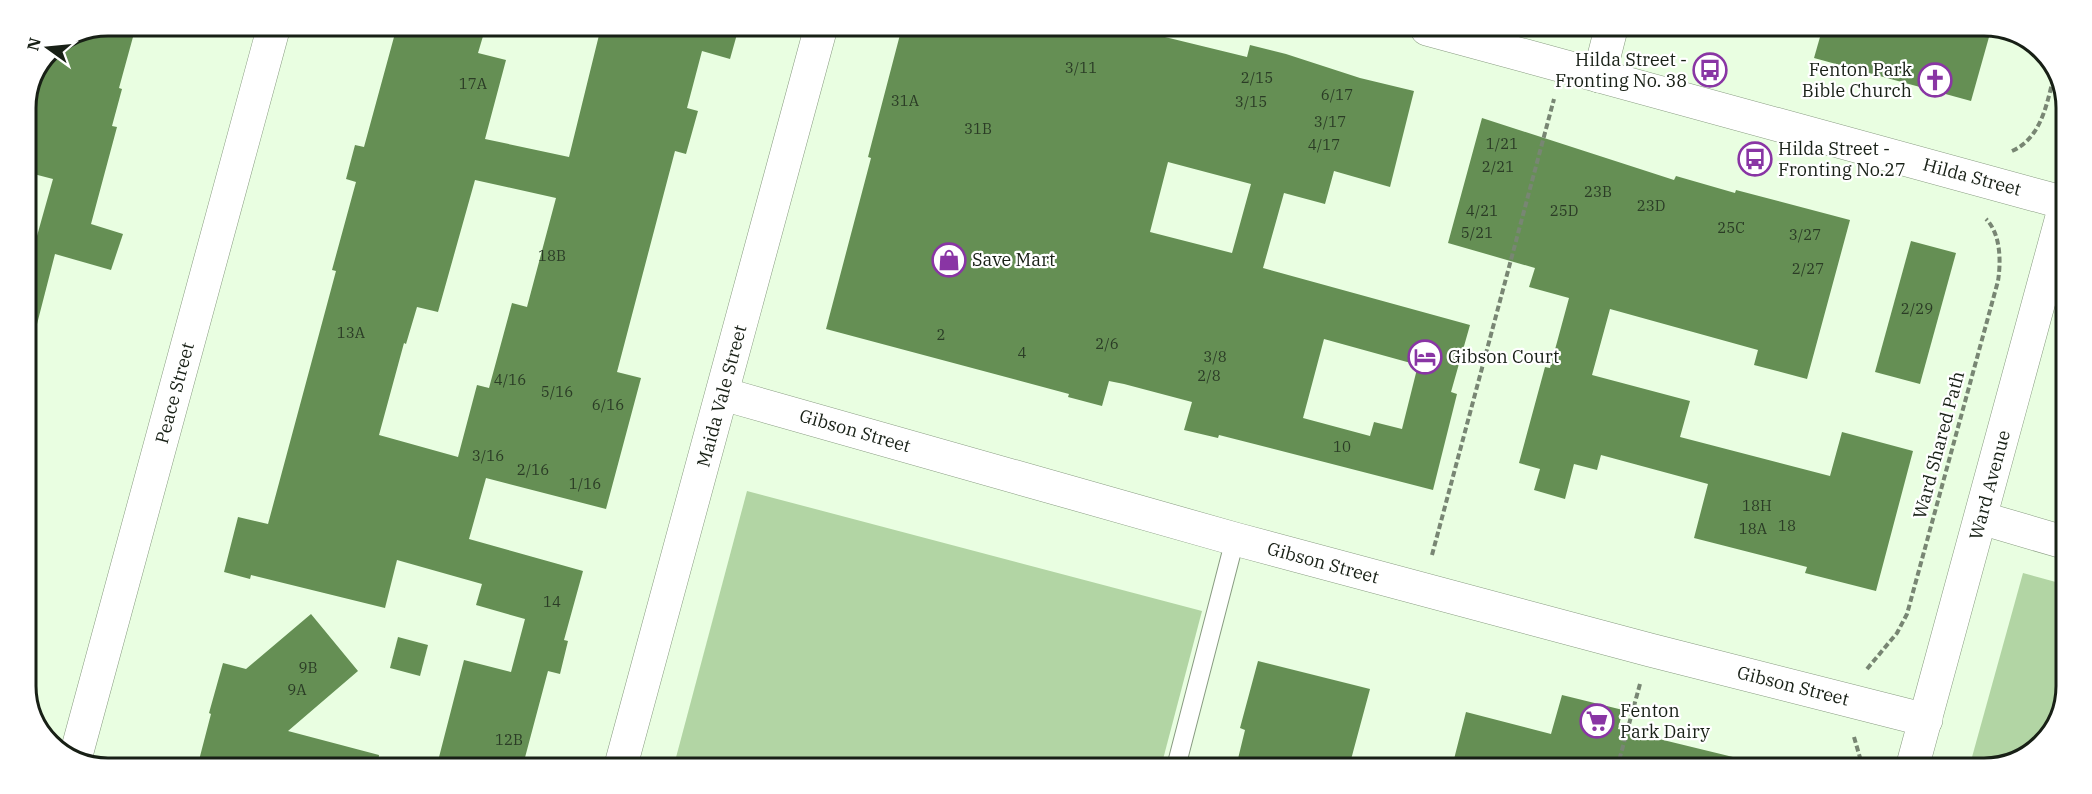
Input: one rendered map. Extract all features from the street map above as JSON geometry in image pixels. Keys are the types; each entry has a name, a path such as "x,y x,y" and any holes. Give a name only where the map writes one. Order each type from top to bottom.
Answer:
{"street":[{"name":"Peace Street","path":"77,751 271,36"},
{"name":"Maida Vale Street","path":"623,758 819,36"},
{"name":"Hilda Street","path":"1453,36 2056,200"},
{"path":"1599,76 1609,36"},
{"name":"Ward Avenue","path":"1915,758 2056,236"},
{"name":"Gibson Street","path":"723,394 1423,590 1926,720"},
{"path":"1981,518 2056,540"}],"lane":[{"path":"1178,758 1235,539"}],"path":[{"path":"1423,590 1563,66"},
{"path":"2003,153 2014,150 2033,136 2044,112 2052,84"},
{"name":"Ward Shared Path","path":"1864,672 1897,633 1907,614 1998,281 2001,264 1998,248 1990,224 1984,218"},
{"path":"1620,758 1650,650"},
{"path":"1851,732 1861,758"}],"green space":[{"path":"747,491 1202,611 1163,758 676,758"},
{"path":"2023,573 2056,582 2056,686 2052,709 2046,722 2035,737 2016,751 1998,757 1972,758"}],"building":[{"path":"133,36 119,88 122,89 112,126 117,127 91,224 123,234 111,270 55,254 36,328 36,239 53,179 36,175 36,108 41,81 43,78 78,78 78,43 81,41 94,37"},
{"path":"394,36 483,36 478,53 506,60 485,139 569,157 599,36 736,36 730,59 702,51 687,108 698,111 686,154 675,151 617,372 641,378 606,509 486,478 469,539 583,571 564,640 568,641 560,674 548,671 525,758 439,758 464,660 511,672 525,619 476,605 482,584 397,560 385,608 251,575 250,579 224,572 238,517 268,524 336,271 332,270 356,182 346,179 355,145 364,147","holes":["475,180 556,198 527,307 512,303 489,388 477,385 458,457 379,435 404,343 406,344 417,307 438,312"]},
{"path":"900,36 1161,36 1247,57 1250,45 1360,78 1414,91 1390,187 1334,171 1325,204 1284,193 1263,268 1470,325 1451,392 1457,394 1433,490 1219,435 1218,438 1184,430 1192,402 1109,381 1102,406 1068,397 1069,394 826,329 871,158 868,157","holes":["1168,162 1251,184 1232,253 1150,232","1324,339 1418,365 1402,429 1374,422 1370,436 1303,418"]},
{"name":"Fenton Park Bible Church","path":"1820,36 1989,37 1971,101 1814,58"},
{"path":"1482,118 1674,180 1676,176 1735,193 1736,190 1850,220 1807,379 1754,365 1758,350 1610,309 1592,375 1690,401 1680,437 1830,476 1842,432 1913,451 1876,591 1805,573 1807,567 1694,538 1708,484 1601,455 1597,470 1574,464 1565,499 1534,490 1540,469 1519,463 1545,367 1550,368 1569,298 1529,287 1535,268 1448,243"},
{"path":"1911,241 1956,253 1920,384 1875,372"},
{"path":"311,614 358,671 288,731 379,755 379,758 200,758 223,663 246,669"},
{"path":"398,637 428,645 420,676 390,668"},
{"path":"1258,661 1370,689 1351,758 1238,758 1245,730 1240,728"},
{"path":"1562,695 1623,710 1618,729 1733,757 1454,758 1466,712 1551,734"}],"place":[{"name":"Hilda Street - Fronting No. 38","path":"1710,70"},
{"name":"Fenton Park Bible Church","path":"1935,80"},
{"name":"Hilda Street - Fronting No.27","path":"1755,159"},
{"name":"Save Mart","path":"949,260"},
{"name":"Gibson Court","path":"1425,357"},
{"name":"Fenton Park Dairy","path":"1597,721"}]}
